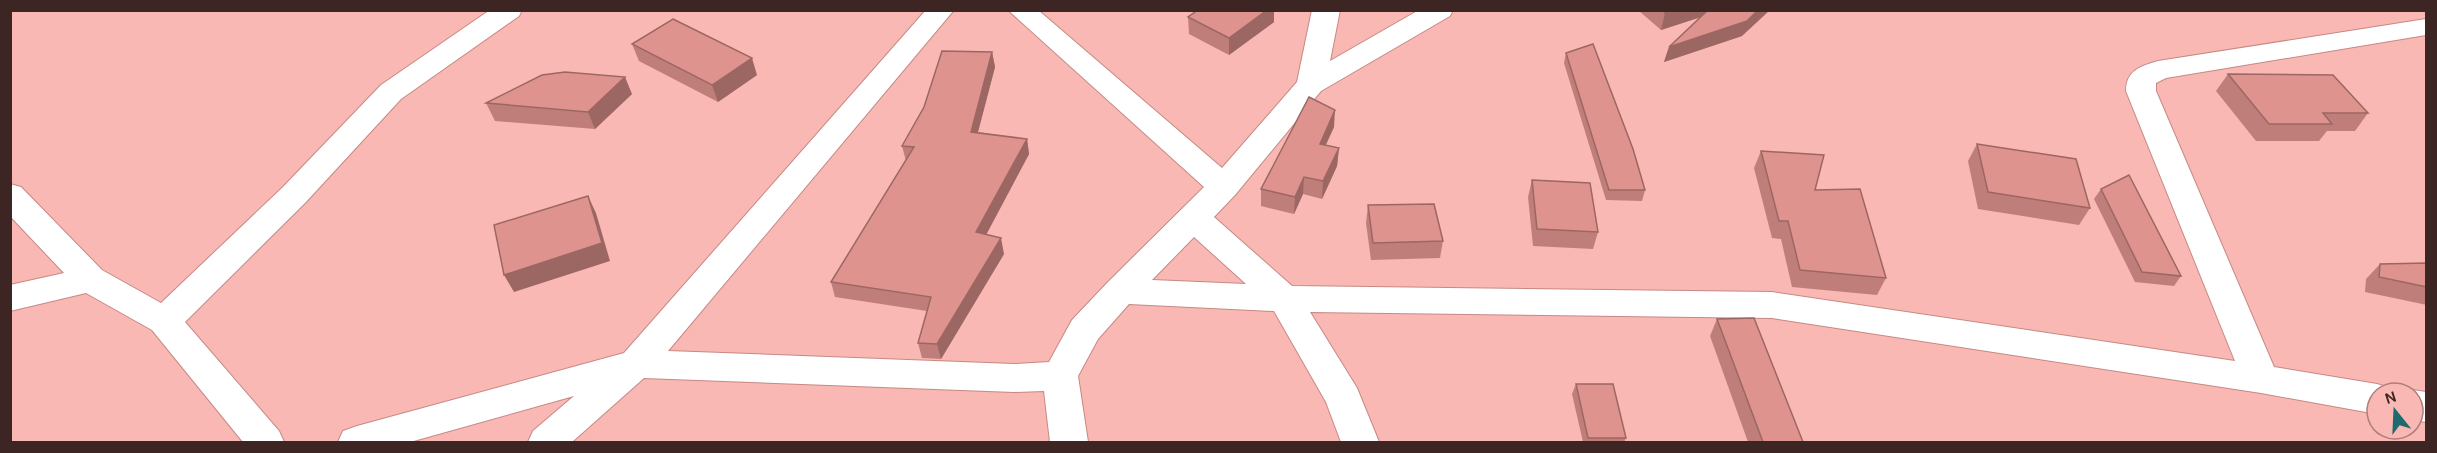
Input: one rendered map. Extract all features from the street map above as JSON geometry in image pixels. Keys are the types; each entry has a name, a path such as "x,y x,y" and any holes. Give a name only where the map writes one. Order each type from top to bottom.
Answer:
{"street":[{"path":"164,321 294,195 391,92 509,10"},
{"path":"547,442 636,364 941,10"},
{"path":"1021,10 1224,187"},
{"path":"1311,84 1326,10"},
{"path":"1069,442 1060,376 1085,330 1120,291 1224,187 1311,84 1440,10"},
{"path":"2261,379 2141,91 2141,79 2158,70 2427,27"},
{"path":"10,195 90,279 164,321 265,442"},
{"path":"1193,217 1284,299 1344,399 1360,442"},
{"path":"10,298 90,279"},
{"path":"1120,291 1284,299 1772,305 2365,397"},
{"path":"357,442 636,364 1014,378 1060,376"}],"building":[{"path":"1198,10 1267,10 1229,38 1188,17"},
{"path":"1708,10 1758,10 1747,21 1669,47"},
{"path":"673,19 752,58 712,85 632,44"},
{"path":"1593,44 1633,149 1645,190 1609,190 1566,53"},
{"path":"942,51 992,52 971,132 1027,139 976,232 1001,238 937,344 918,343 931,297 831,282 914,147 902,146 924,107"},
{"path":"565,72 625,77 588,112 486,103 542,75"},
{"path":"2228,74 2333,75 2368,113 2323,113 2332,124 2269,124"},
{"path":"1309,97 1335,110 1320,144 1339,148 1323,181 1304,177 1295,197 1261,189"},
{"path":"1977,144 2076,159 2090,208 1988,192"},
{"path":"1761,151 1824,155 1815,190 1860,189 1886,278 1800,270 1788,221 1779,221"},
{"path":"2129,175 2181,276 2142,272 2101,189"},
{"path":"1532,180 1590,183 1598,232 1537,229"},
{"path":"588,196 602,243 504,275 494,225"},
{"path":"1434,204 1443,241 1373,243 1368,205"},
{"path":"2427,263 2427,287 2379,277 2380,264"},
{"path":"1754,318 1803,442 1763,442 1717,319"},
{"path":"1576,384 1613,384 1626,438 1588,438"}]}
